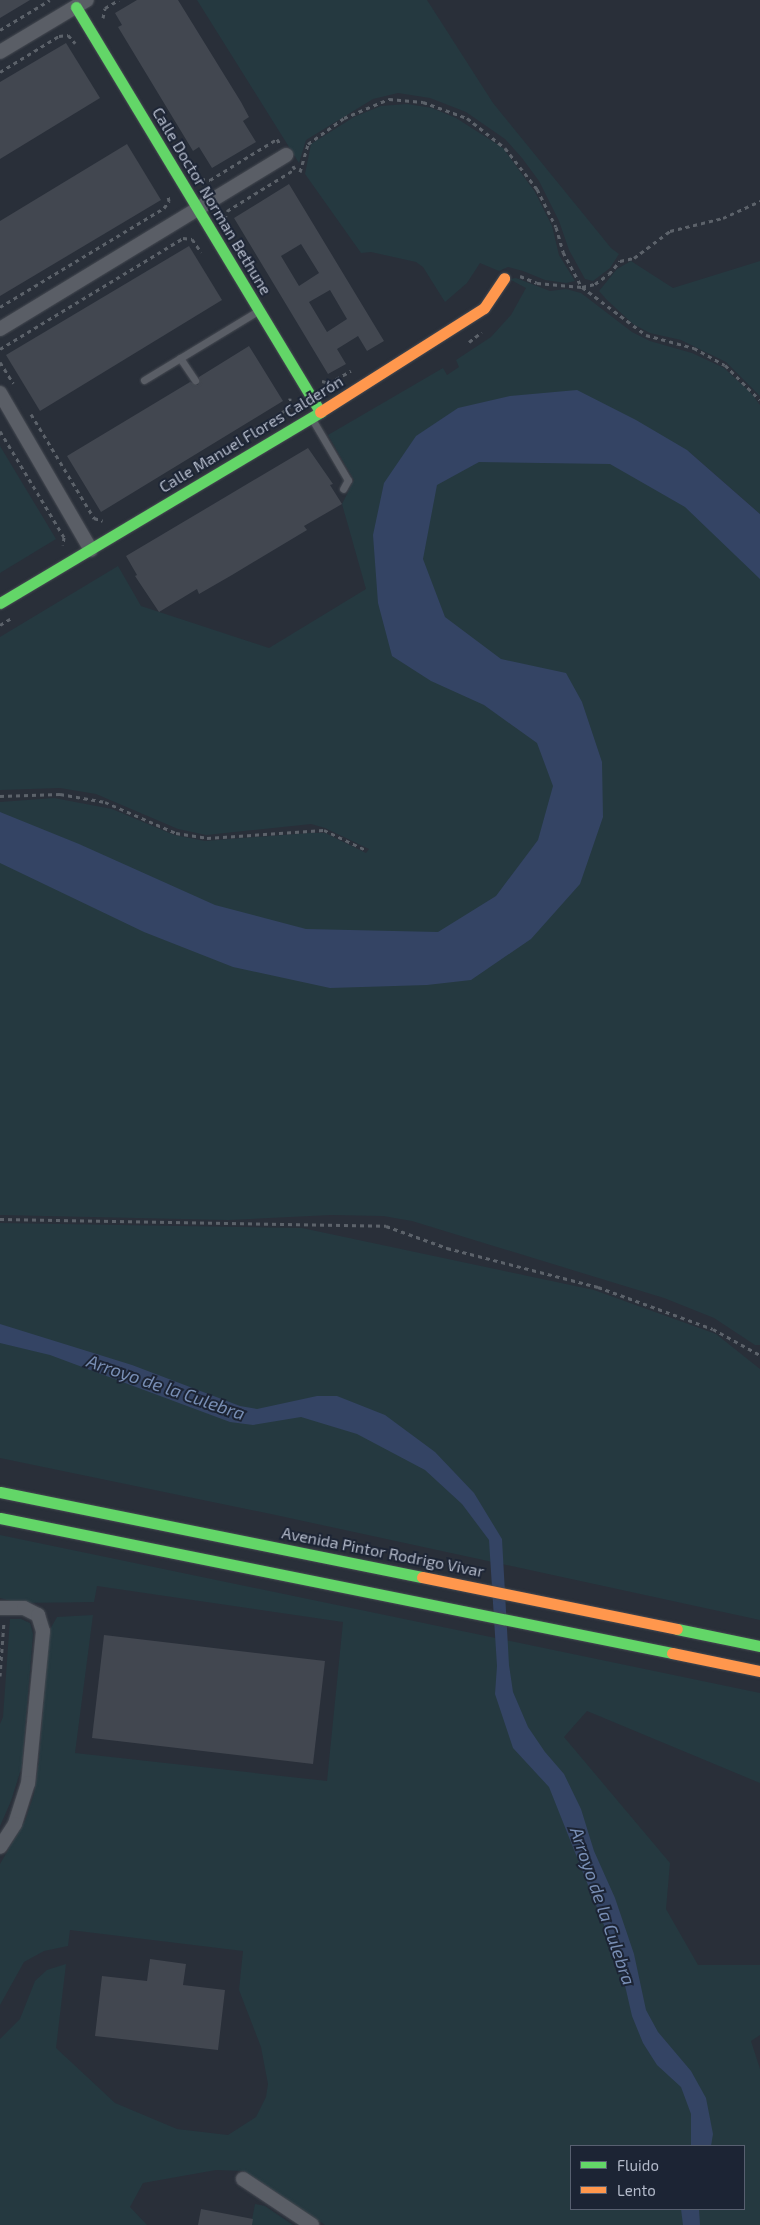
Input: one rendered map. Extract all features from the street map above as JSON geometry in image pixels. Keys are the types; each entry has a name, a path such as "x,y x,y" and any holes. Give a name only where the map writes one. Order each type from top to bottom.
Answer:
{"main road":[{"name":"Calle Doctor Norman Bethune","path":"82,3 198,209 259,311 315,415"},
{"name":"Calle Manuel Flores Calderón","path":"0,603 315,415 484,308 504,278"},
{"name":"Avenida Pintor Rodrigo Vivar","path":"0,1492 760,1646"},
{"path":"0,1518 760,1672"}],"street":[{"path":"0,52 82,3"},
{"path":"0,329 286,155"},
{"path":"0,393 91,550"},
{"path":"0,1847 15,1824 28,1783 43,1631 38,1615 24,1608 2,1608"},
{"path":"243,2178 312,2225"}],"lane":[{"path":"144,380 259,311"},
{"path":"180,358 195,380"},
{"path":"315,415 348,480 343,489"}],"path":[{"path":"0,30 50,0"},
{"path":"106,24 103,11 119,0"},
{"path":"0,72 64,34 71,37 80,49"},
{"path":"300,172 308,144 344,118 389,99 423,102 467,118 506,148 537,189 556,227 563,252 582,287 646,335 694,348 724,365 760,400"},
{"path":"196,173 204,181 210,180 277,139 294,169 227,211 225,221"},
{"path":"0,307 164,208 169,201 163,188"},
{"path":"504,278 516,274 537,283 582,287 595,284 609,274 620,261 634,258 670,231 723,218 760,201"},
{"path":"0,349 183,238 192,239 203,255"},
{"path":"0,362 13,384"},
{"path":"319,377 325,384 330,383 355,368"},
{"path":"244,436 288,408 291,401 286,392"},
{"path":"28,410 94,518 102,521 110,517"},
{"path":"0,431 64,537 62,547 56,550"},
{"path":"0,796 60,794 105,802 176,833 207,838 324,830 366,850"},
{"path":"0,1219 386,1226 447,1248 598,1287 713,1329 760,1354"},
{"path":"0,1676 2,1608"}],"shaded area":[{"path":"197,0 427,0 493,103 611,248 619,254 610,268 593,281 585,279 569,250 559,221 539,181 522,158 505,139 466,112 430,98 398,93 373,99 306,140 299,163"},
{"path":"407,104 432,108 456,118 503,148 535,192 552,226 559,255 575,281 566,283 545,280 508,267 499,271 480,263 467,283 445,302 423,267 416,262 371,252 361,253 305,174 311,144 354,117 381,106"},
{"path":"631,261 673,288 760,261 760,396 726,362 681,340 650,333 633,324 606,299 599,291 617,269"},
{"path":"516,278 550,291 566,289 581,293 632,332 650,341 692,353 724,368 750,392 760,405 760,514 687,450 760,539 760,1345 755,1345 714,1318 664,1298 412,1221 383,1216 331,1215 228,1220 0,1215 0,802 54,798 112,809 174,835 205,841 325,833 366,853 369,849 325,828 311,824 206,835 178,829 96,794 60,788 0,790 0,637 118,566 141,606 269,648 366,589 342,504 354,480 328,435 443,368 447,375 459,367 456,360 491,337 511,315 526,288 509,279"},
{"path":"0,446 56,539 0,573"},
{"path":"0,1223 302,1228 594,1290 716,1334 760,1369 760,1620 271,1514 0,1458"},
{"path":"0,1535 760,1693 760,1783 587,1711 564,1737 670,1863 666,1909 698,1965 760,1965 760,2035 751,2041 760,2069 760,2225 325,2225 244,2171 216,2170 143,2183 130,2207 147,2225 0,2225 0,2039 20,2019 35,1981 47,1970 66,1964 56,2048 115,2103 177,2129 228,2135 256,2117 266,2097 268,2084 261,2047 239,1990 243,1951 70,1930 68,1946 44,1951 24,1962 0,2005 0,1864 25,1821 34,1794 39,1760 49,1631 57,1617 93,1615 75,1753 327,1781 343,1622 97,1586 94,1602 18,1603 0,1598"},
{"path":"10,1619 21,1619 30,1623 33,1634 22,1766 11,1801 0,1826 0,1724 3,1717"},
{"path":"255,2204 265,2206 293,2225 251,2225"}],"water":[{"path":"577,390 636,420 687,450 760,514 760,579 685,507 610,464 479,462 437,485 423,559 445,617 501,659 566,673 582,702 602,762 603,817 580,884 531,939 471,980 427,985 330,988 233,967 144,932 0,863 0,812 79,844 215,905 306,929 438,932 496,896 538,840 553,786 537,743 484,705 431,681 392,656 378,603 373,535 384,483 416,436 458,408 510,396"},
{"name":"Arroyo de la Culebra","path":"0,1324 132,1365 240,1406 257,1409 317,1396 337,1396 385,1415 435,1452 474,1493 502,1539 509,1665 513,1692 528,1727 545,1752 564,1774 581,1809 594,1851 615,1898 634,1954 646,2010 658,2032 691,2071 706,2098 713,2134 711,2145 691,2145 691,2114 681,2087 657,2065 643,2043 632,2016 621,1968 549,1787 513,1748 495,1694 497,1666 489,1540 462,1504 425,1470 357,1434 301,1417 253,1425 230,1422 50,1355 0,1343"},
{"path":"681,2210 699,2210 700,2225 683,2225"}],"building":[{"path":"0,0 30,0 0,18"},
{"path":"137,0 178,0 241,102 249,117 243,121 256,142 212,168 199,147 193,151 118,27 122,25 115,13"},
{"path":"66,43 100,98 0,159 0,82"},
{"path":"127,144 161,200 0,296 0,221"},
{"path":"289,184 384,341 367,351 358,336 337,349 346,364 328,374 234,218","holes":["301,244 319,273 299,286 281,256","330,290 347,319 327,332 309,302"]},
{"path":"189,246 222,300 40,411 6,355"},
{"path":"249,346 283,401 101,512 67,456 190,382 198,385 199,377"},
{"path":"308,448 333,484 330,485 342,504 304,526 307,530 232,575 199,594 197,589 159,612 135,576 137,575 126,556"},
{"path":"104,1635 325,1661 313,1764 92,1738"},
{"path":"150,1959 186,1964 183,1985 225,1990 218,2050 95,2036 102,1976 147,1981"},
{"path":"201,2209 253,2219 252,2225 198,2225"}],"traffic: fast":[{"path":"76,7 320,412"},
{"path":"0,603 320,412"},
{"path":"0,1492 422,1577"},
{"path":"0,1518 672,1653"},
{"path":"677,1629 760,1646"}],"traffic: slow":[{"path":"320,412 484,308 504,278"},
{"path":"422,1577 677,1629"},
{"path":"672,1653 760,1671"}]}
